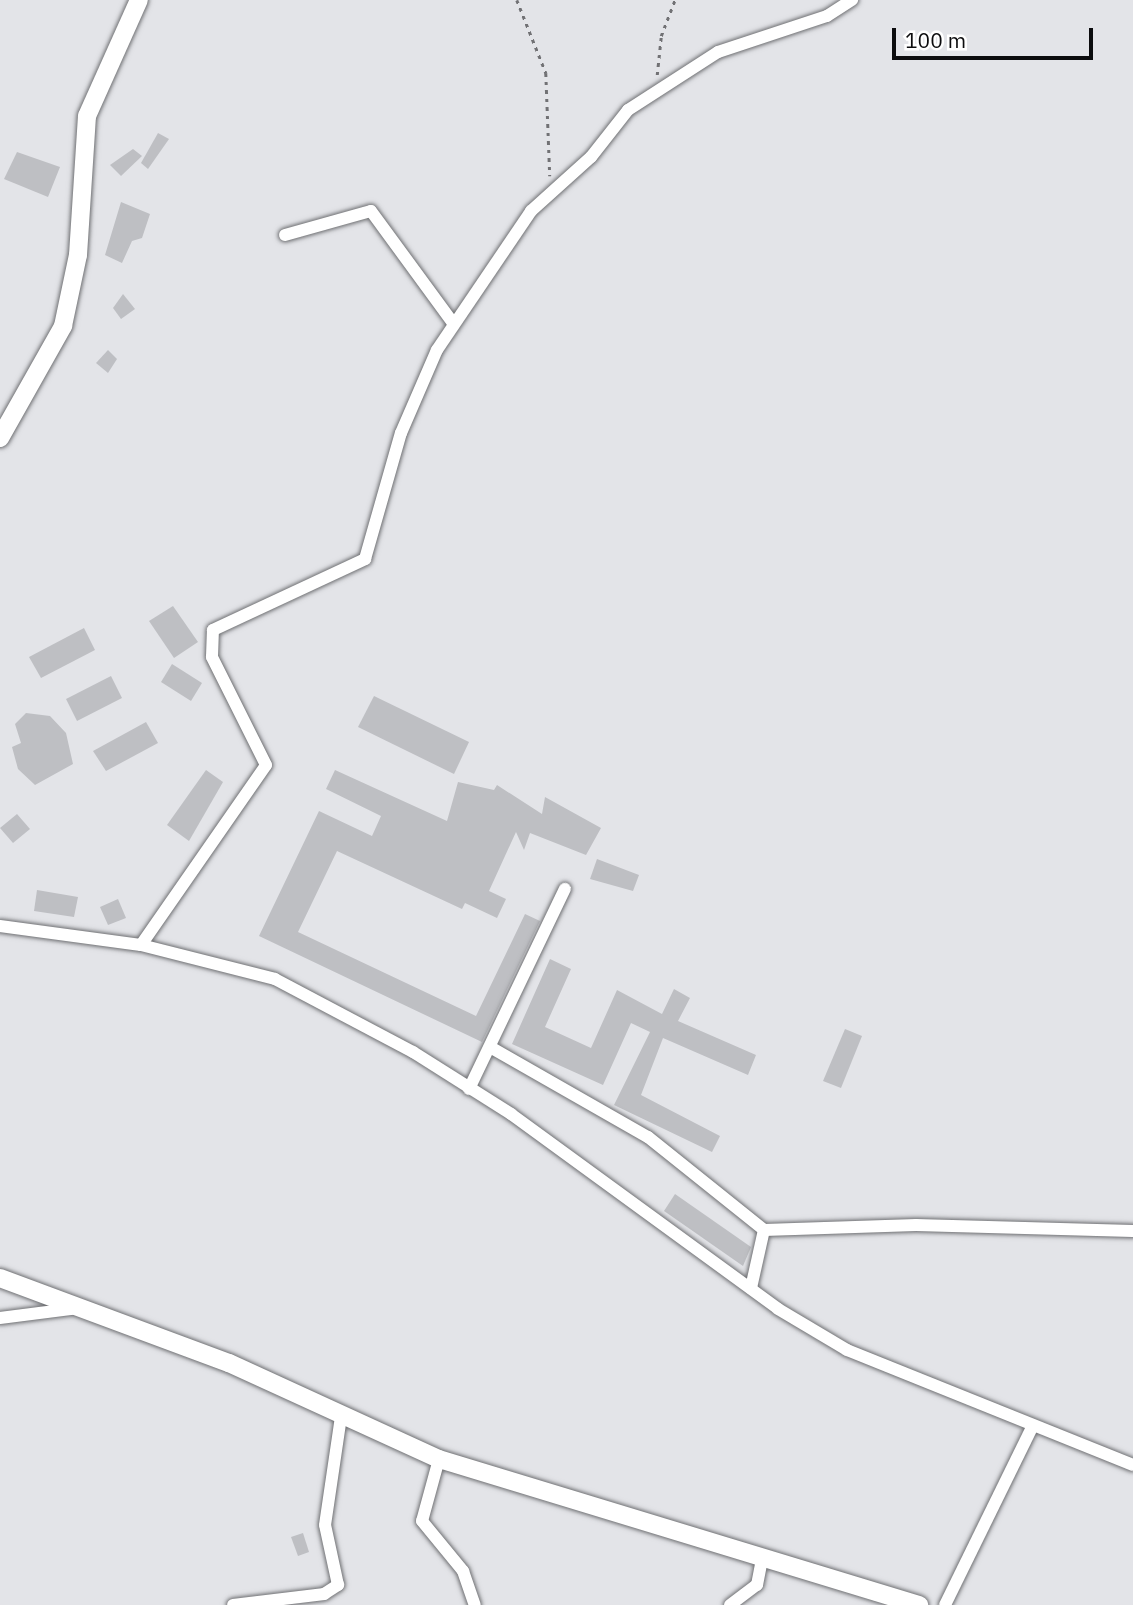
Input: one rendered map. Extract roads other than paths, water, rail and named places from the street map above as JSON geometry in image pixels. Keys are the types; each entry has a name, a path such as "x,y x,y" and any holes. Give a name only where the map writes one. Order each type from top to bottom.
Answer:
{"main road":[{"path":"0,438 63,326 78,255 87,116 139,0"},
{"path":"0,1278 229,1363 341,1417 439,1458 762,1560 919,1605"}],"street":[{"path":"141,945 266,765 212,657 209,635 365,559 419,386 453,323 548,194 656,88 737,42 827,16 852,0"},
{"path":"285,235 370,211 453,323"},
{"path":"468,1089 565,889"},
{"path":"0,926 141,945 275,979 468,1089 751,1288 847,1350 1133,1465"},
{"path":"490,1047 658,1143 764,1230 916,1225 1133,1231"},
{"path":"751,1288 764,1230"},
{"path":"0,1318 78,1308"},
{"path":"233,1605 324,1594 338,1585 325,1525 341,1417"},
{"path":"945,1605 1033,1425"},
{"path":"439,1458 422,1521 463,1571 475,1605"},
{"path":"730,1605 757,1585 762,1560"}]}
